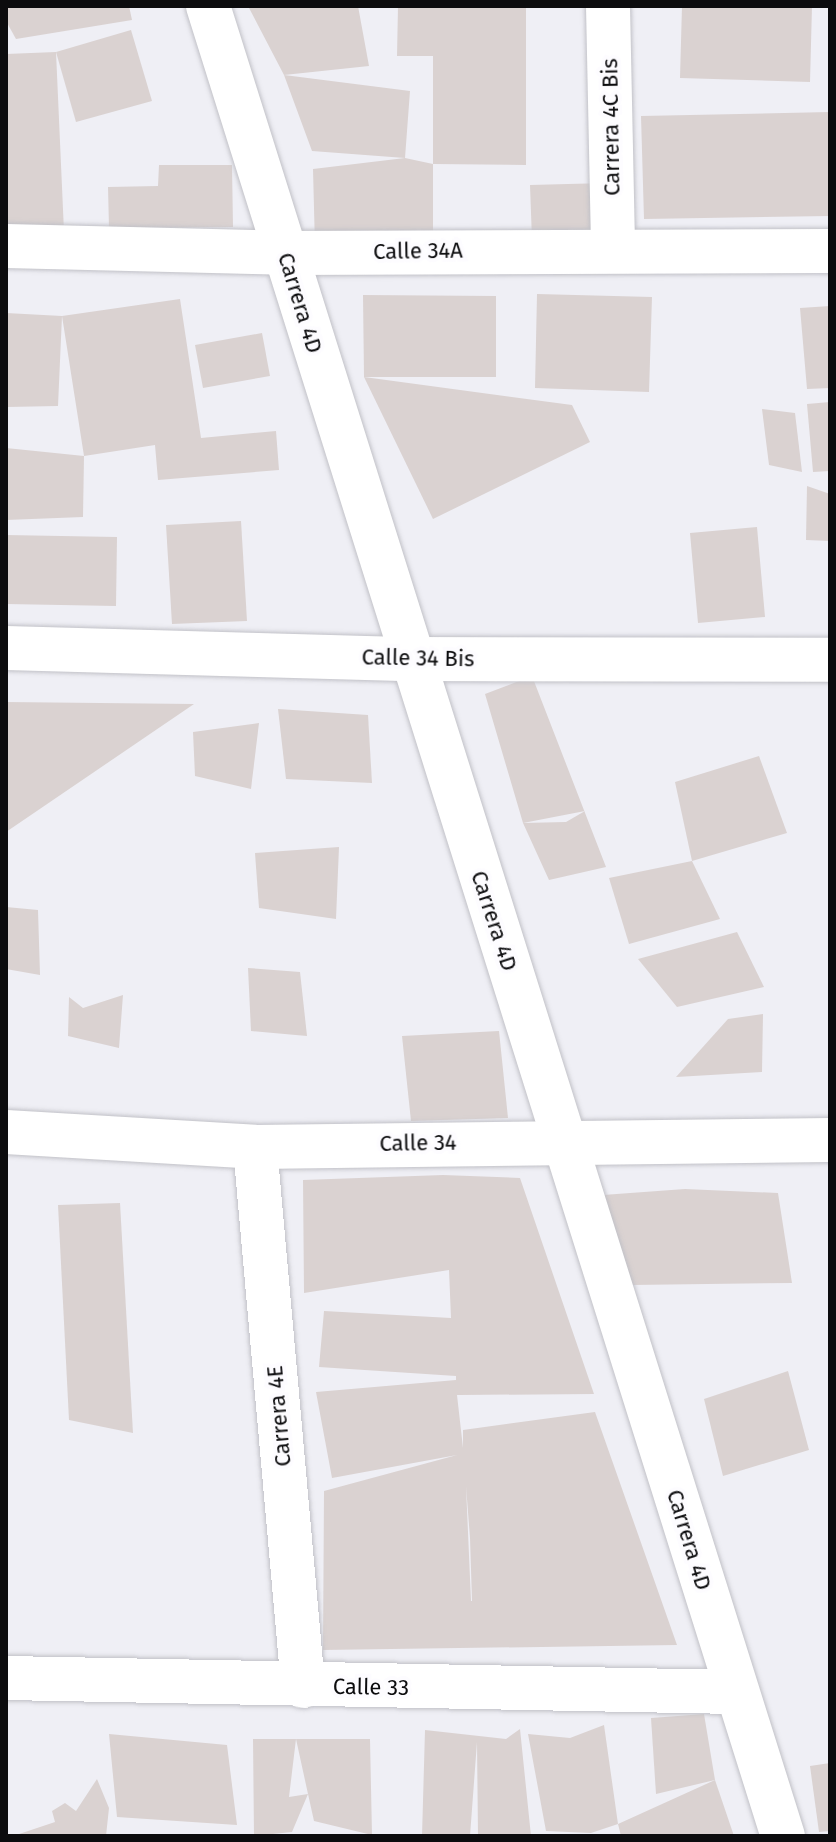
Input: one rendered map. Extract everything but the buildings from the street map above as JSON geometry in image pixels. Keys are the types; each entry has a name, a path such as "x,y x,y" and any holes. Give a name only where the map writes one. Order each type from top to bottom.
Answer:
{"street":[{"name":"Carrera 4D","path":"208,6 783,1836"},
{"name":"Carrera 4C Bis","path":"608,6 613,248"},
{"name":"Calle 34A","path":"6,246 284,253 613,248 830,251"},
{"name":"Calle 34 Bis","path":"6,648 411,659 830,660"},
{"name":"Calle 34","path":"6,1132 255,1147 564,1140 830,1140"},
{"name":"Carrera 4E","path":"255,1147 303,1686"},
{"name":"Calle 33","path":"6,1678 737,1692"}]}
